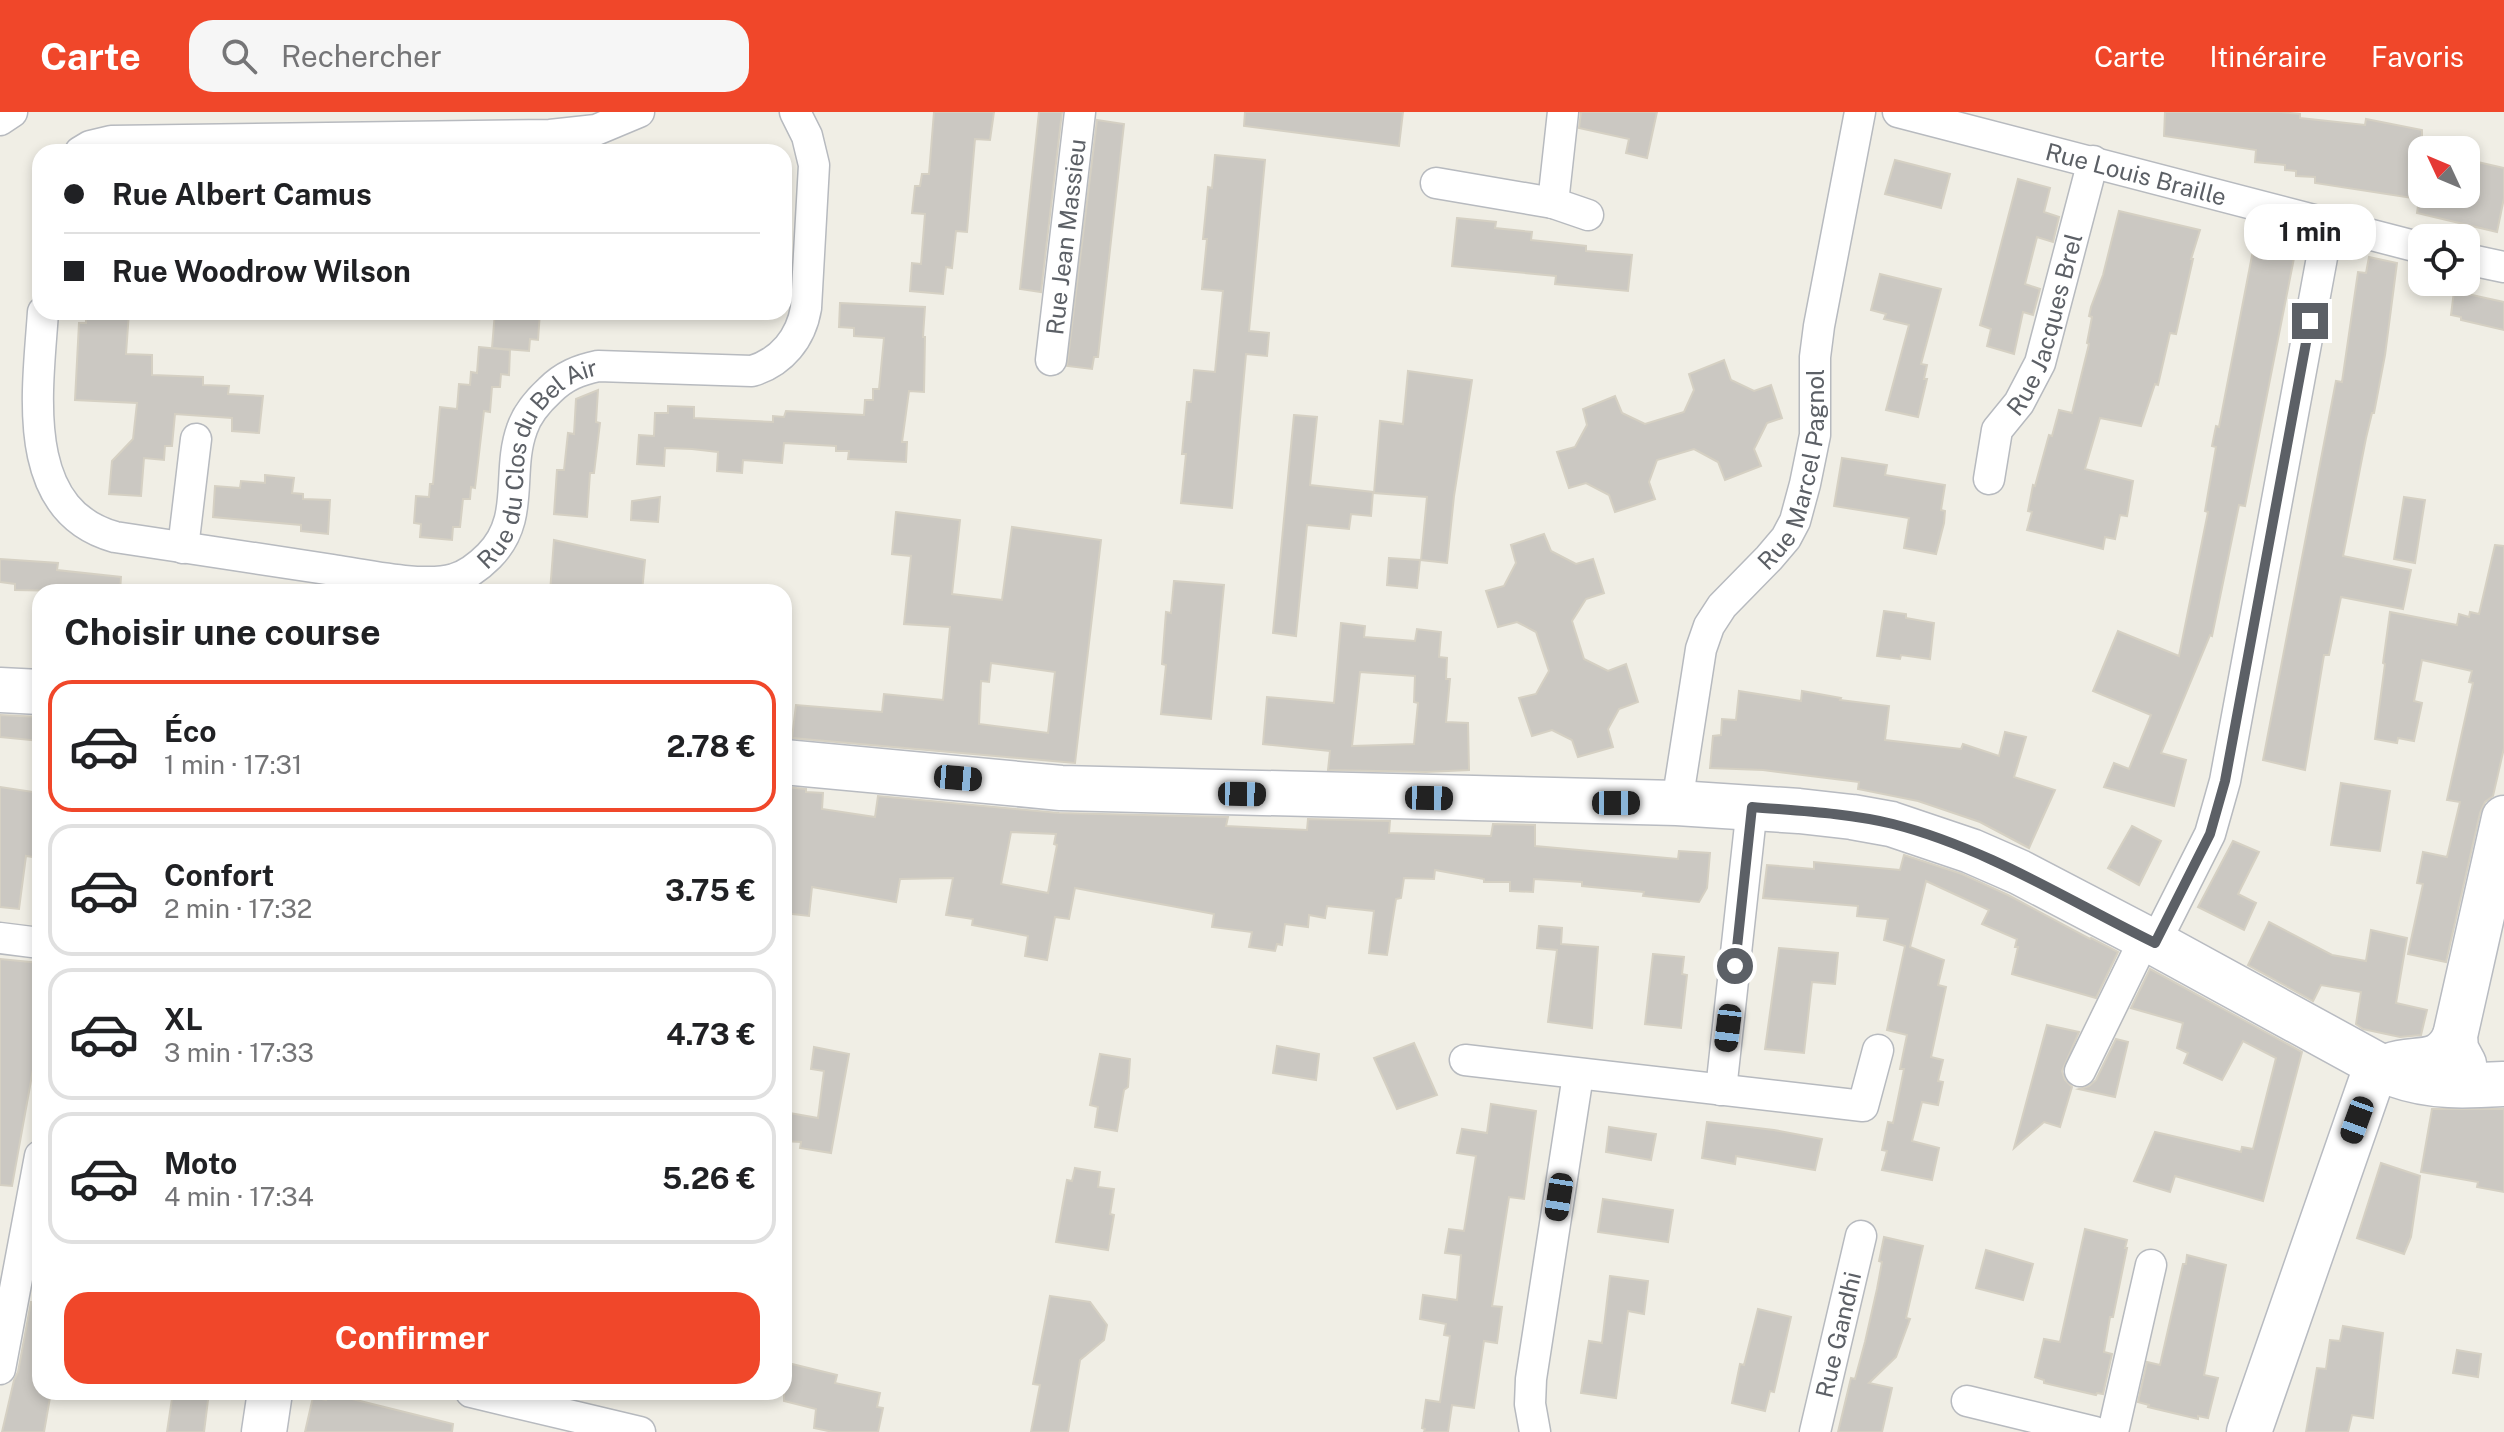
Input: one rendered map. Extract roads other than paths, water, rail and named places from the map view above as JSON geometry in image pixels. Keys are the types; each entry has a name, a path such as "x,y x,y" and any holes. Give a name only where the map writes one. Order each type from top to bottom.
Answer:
{"street":[{"path":"0,120 12,112"},
{"path":"98,144 111,141 569,134 596,130 639,112"},
{"name":"Rue du Clos du Bel Air","path":"43,320 38,425 44,463 59,496 73,515 102,534 376,584 446,581 468,573 495,550 507,532 522,428 542,397 567,376 598,366 752,371 769,364 787,349 804,321 815,186 811,148 795,112"},
{"name":"Rue Jean Massieu","path":"1051,360 1080,112"},
{"path":"1553,203 1563,112"},
{"name":"Rue Marcel Pagnol","path":"1677,803 1701,649 1709,626 1722,606 1786,538 1795,521 1805,484 1815,435 1815,357 1819,326 1860,112"},
{"name":"Rue Louis Braille","path":"1898,112 2408,245"},
{"name":"Rue Jacques Brel","path":"1989,479 1997,430 2019,403 2040,363 2093,161"},
{"path":"1436,183 1553,203 1588,215"},
{"path":"2080,1071 2210,834 2225,781 2328,225"},
{"path":"2480,262 2504,267"},
{"path":"183,548 196,439"},
{"path":"0,690 32,692"},
{"path":"792,763 1107,790 1677,803 1752,807 1891,824 1926,834 2019,872 2398,1075 2453,1086 2504,1084"},
{"path":"1721,1090 1752,807"},
{"path":"2504,818 2455,1036 2457,1053 2469,1068 2484,1074 2504,1076"},
{"path":"0,938 32,942"},
{"path":"2266,1432 2379,1112 2394,1091 2398,1075 2396,1063 2435,1058 2446,1050 2455,1036"},
{"path":"1465,1060 1863,1106 1878,1050"},
{"path":"1535,1432 1530,1404 1531,1379 1578,1075"},
{"path":"2249,1432 2366,1095 2373,1079 2398,1075"},
{"path":"0,1369 19,1291 32,1207"},
{"name":"Rue Gandhi","path":"1815,1432 1861,1236"},
{"path":"2113,1432 2151,1265"},
{"path":"264,1432 269,1400"},
{"path":"505,1400 640,1432"},
{"path":"1967,1401 2095,1432"}]}
